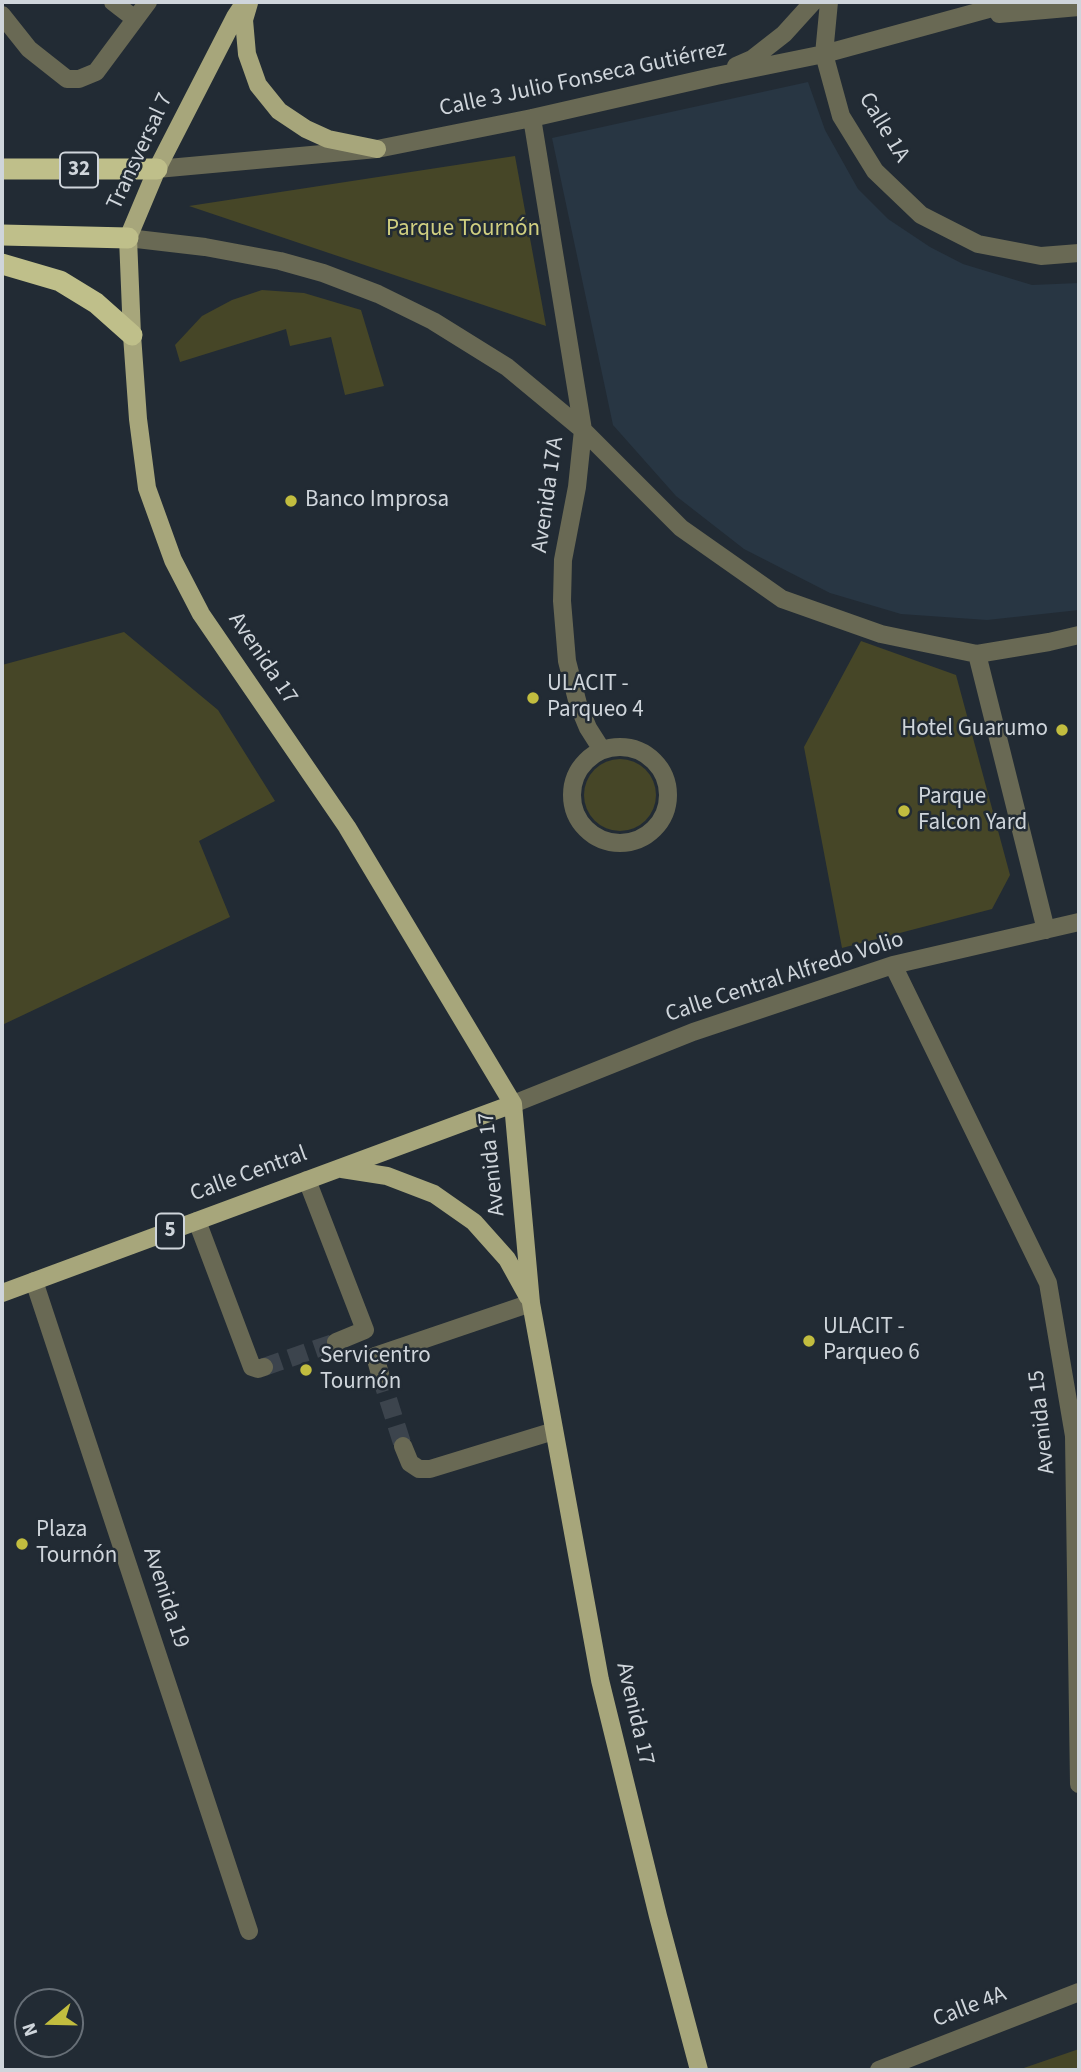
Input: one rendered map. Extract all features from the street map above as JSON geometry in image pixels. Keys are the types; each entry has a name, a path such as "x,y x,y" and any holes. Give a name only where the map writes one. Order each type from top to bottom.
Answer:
{"highway":[{"name":"32","path":"2,169 157,169"},
{"path":"2,235 128,238"},
{"path":"2,264 60,281 96,303 132,335"}],"main road":[{"path":"247,2 244,20 247,54 258,85 279,111 306,129 328,139 377,149"},
{"name":"Transversal 7","path":"132,335 128,238 157,169 235,17 247,2"},
{"name":"Avenida 17","path":"132,335 138,419 147,488 173,560 201,614 347,827 513,1104 531,1303 600,1680 699,2070"},
{"name":"Calle Central","path":"2,1293 513,1104"},
{"path":"338,1168 387,1176 434,1194 474,1222 507,1259 531,1303"}],"street":[{"path":"113,2 135,19"},
{"path":"2,15 29,48 67,79 79,79 96,72 148,2"},
{"path":"716,76 752,58 773,43 813,2"},
{"path":"824,54 829,2"},
{"name":"Calle 3 Julio Fonseca Gutiérrez","path":"157,169 377,149 824,54 1014,2"},
{"path":"962,17 1079,7"},
{"name":"Calle 1A","path":"824,54 841,116 875,171 921,215 978,244 1041,256 1079,253"},
{"name":"Avenida 17A","path":"532,118 583,430 577,487 563,560 562,601 567,661 588,728 602,750"},
{"path":"128,238 205,247 280,261 323,273 378,294 433,321 507,367 583,430 681,528 782,599 881,634 977,654 1079,635"},
{"path":"977,654 1046,930"},
{"path":"618,747 633,749 648,755 659,766 666,781 668,797 665,812 657,826 645,837 614,843 586,829 578,816 573,801 573,786 579,771 589,758 602,750 618,747"},
{"name":"Calle Central Alfredo Volio","path":"513,1104 694,1032 893,965 1079,922"},
{"name":"Avenida 15","path":"893,965 1048,1283 1077,1436 1079,1784"},
{"path":"307,1180 380,1374"},
{"path":"197,1221 252,1367 264,1367"},
{"name":"Avenida 19","path":"34,1281 249,1931"},
{"path":"375,1356 531,1303"},
{"path":"336,1342 365,1330"},
{"path":"403,1446 410,1463 419,1469 430,1469 554,1431"},
{"name":"Calle 4A","path":"879,2070 1079,1992"}],"shaded area":[{"path":"808,82 825,130 858,189 888,219 930,247 963,264 1032,285 1079,283 1079,610 987,620 901,614 830,593 744,549 676,496 613,425 552,138"}],"green space":[{"name":"Parque Tournón","path":"515,156 546,326 189,206"},
{"path":"262,290 304,293 361,310 384,386 345,395 331,337 290,346 286,329 180,362 175,345 202,316 232,300"},
{"path":"124,632 218,710 275,801 199,841 230,917 2,1025 2,665"},
{"name":"Parque Falcon Yard","path":"861,641 956,675 1010,875 992,909 842,948 804,747"},
{"path":"620,759 640,765 650,775 656,795 650,815 640,825 620,831 600,825 590,815 584,795 590,775 600,765"},
{"path":"1079,2049 1079,2070 1018,2070"}],"tunnel":[{"path":"264,1367 336,1342"},
{"path":"380,1374 403,1446"}],"place":[{"name":"Banco Improsa","path":"291,501"},
{"name":"ULACIT - Parqueo 4","path":"533,698"},
{"name":"Hotel Guarumo","path":"1062,730"},
{"name":"Parque Falcon Yard","path":"904,811"},
{"name":"ULACIT - Parqueo 6","path":"809,1341"},
{"name":"Servicentro Tournón","path":"306,1370"},
{"name":"Plaza Tournón","path":"22,1544"}]}
